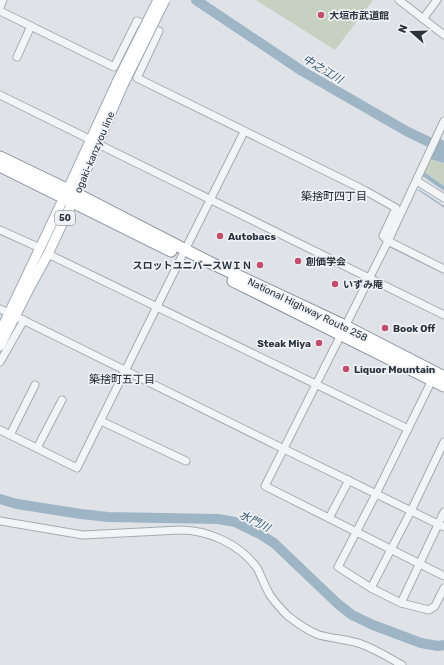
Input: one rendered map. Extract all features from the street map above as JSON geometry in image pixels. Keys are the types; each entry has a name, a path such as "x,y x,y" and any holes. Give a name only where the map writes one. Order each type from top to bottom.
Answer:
{"highway":[{"name":"National Highway Route 258","path":"0,156 70,196 184,253 342,331 444,377"},
{"name":"National Highway Route 258","path":"0,166 70,196"},
{"name":"National Highway Route 258","path":"342,331 444,386"}],"main road":[{"name":"ogaki-kanzyou line","path":"0,332 8,314 44,251 158,0"},
{"name":"ogaki-kanzyou line","path":"120,84 165,0"},
{"name":"ogaki-kanzyou line","path":"0,346 8,314"}],"street":[{"path":"0,7 3,0"},
{"path":"399,0 444,35"},
{"path":"423,18 437,0"},
{"path":"0,11 114,67 137,21 159,31 137,78 357,187 396,208 383,236 388,241 444,269"},
{"path":"17,56 31,26"},
{"path":"0,95 444,315"},
{"path":"444,121 388,241 368,278 265,486 444,576"},
{"path":"0,430 77,468 244,132"},
{"path":"417,180 444,198"},
{"path":"0,230 408,429"},
{"path":"0,362 8,314 441,525"},
{"path":"432,380 338,568 370,588 400,603 428,610 435,606 444,588"},
{"path":"10,435 34,385"},
{"path":"37,448 62,400"},
{"path":"101,420 186,461"},
{"path":"370,588 411,511 444,442"},
{"path":"329,518 348,480"},
{"path":"400,603 419,563 441,525 444,512"},
{"path":"0,521 83,535 180,530 192,530 209,534 231,544 244,554 256,568 270,596 276,604 308,630 319,635 359,643 402,665"}],"green space":[{"name":"大垣市武道館","path":"256,0 373,0 335,50"},
{"path":"431,160 444,163 444,186 425,172"}],"water":[{"path":"439,138 444,141 444,163 429,159"},
{"path":"423,171 444,186 444,191 421,175"},
{"path":"392,246 444,272 444,274 389,247"}],"waterway":[{"name":"中之江川","path":"196,0 302,71 408,132 444,149"},
{"path":"419,190 444,207"},
{"name":"水門川","path":"0,499 17,504 108,517 218,519 235,522 260,534 274,543 338,604 352,615 373,625 421,643 438,646 444,645"}],"place":[{"name":"大垣市武道館","path":"321,15"},
{"name":"Autobacs","path":"220,236"},
{"name":"創価学会","path":"298,261"},
{"name":"スロットユニバースＷＩＮ","path":"260,265"},
{"name":"いずみ庵","path":"335,284"},
{"name":"Book Off","path":"385,328"},
{"name":"Steak Miya","path":"319,343"},
{"name":"Liquor Mountain","path":"346,369"}],"district":[{"name":"築捨町四丁目","path":"334,196"},
{"name":"築捨町五丁目","path":"122,379"}]}
